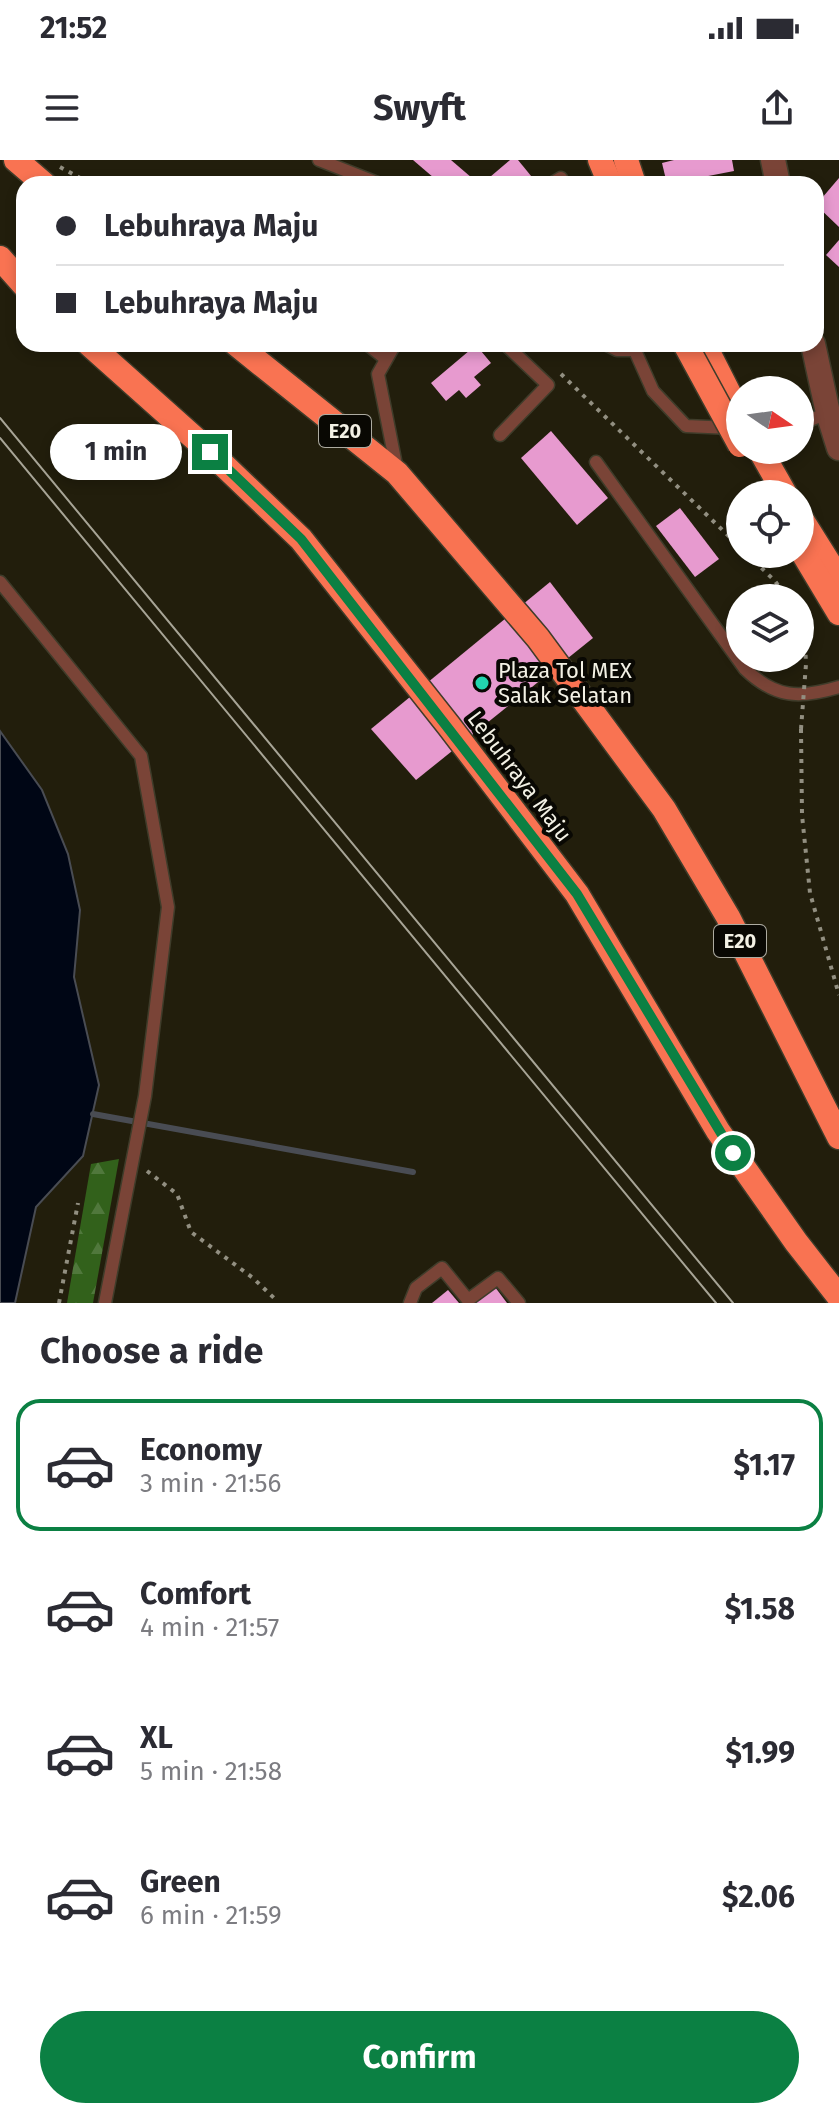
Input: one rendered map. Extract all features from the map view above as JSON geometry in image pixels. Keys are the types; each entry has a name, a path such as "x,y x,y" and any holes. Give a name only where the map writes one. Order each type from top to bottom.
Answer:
{"highway":[{"path":"16,160 51,175"},
{"path":"0,258 16,276"},
{"name":"Lebuhraya Maju","path":"98,352 301,539 440,714 577,894 718,1131 839,1297"},
{"name":"E20","path":"246,352 397,473 538,638 664,809 728,917 839,1137"},
{"path":"689,352 726,419"},
{"path":"708,352 726,387"},
{"path":"814,539 839,579"},
{"path":"812,568 839,613"}],"street":[{"path":"815,352 839,448"}],"lane":[{"path":"319,160 360,176"},
{"path":"377,352 386,359"},
{"path":"390,352 378,374 397,473"},
{"path":"500,435 548,385 513,352"},
{"path":"635,352 653,391 686,426 726,427"},
{"path":"814,418 828,413"},
{"path":"596,462 745,669 763,686 794,695 839,687"},
{"path":"0,582 141,756 168,907 145,1096 105,1303"},
{"path":"410,1303 416,1288 442,1268 468,1300 498,1278 519,1303"}],"path":[{"path":"553,365 726,533"},
{"path":"762,568 777,584"},
{"path":"805,672 801,729 802,815 810,893 839,995"},
{"path":"133,1160 177,1194 191,1232 253,1278 274,1298 272,1303"},
{"path":"59,1303 78,1203"}],"green space":[{"path":"119,1159 93,1303 67,1303 91,1164"}],"shaded area":[{"path":"0,731 42,790 68,854 80,910 74,977 99,1085 83,1156 36,1207 15,1303 0,1303"}],"building":[{"path":"413,160 451,160 470,176 432,176"},
{"path":"510,160 518,160 531,176 491,176"},
{"path":"674,160 732,160 734,171 708,176 665,176 662,163"},
{"path":"839,178 839,227 824,213 824,196"},
{"path":"839,240 839,267 826,255"},
{"path":"468,352 482,352 491,363 474,377 481,385 466,398 459,390 446,401 431,383"},
{"path":"551,431 608,498 577,525 521,458"},
{"path":"680,508 719,559 695,577 656,526"},
{"name":"Plaza Tol MEX Salak Selatan","path":"550,582 593,638 416,780 371,729"},
{"path":"495,1287 507,1303 475,1303"},
{"path":"448,1290 459,1303 432,1303"}],"waterway":[{"path":"93,1114 413,1172"}],"tram line":[{"path":"0,418 733,1303"},
{"path":"0,438 716,1303"}],"place":[{"name":"Plaza Tol MEX Salak Selatan","path":"482,683"}],"route":[{"path":"210,452 301,539 577,894 733,1153"}]}
